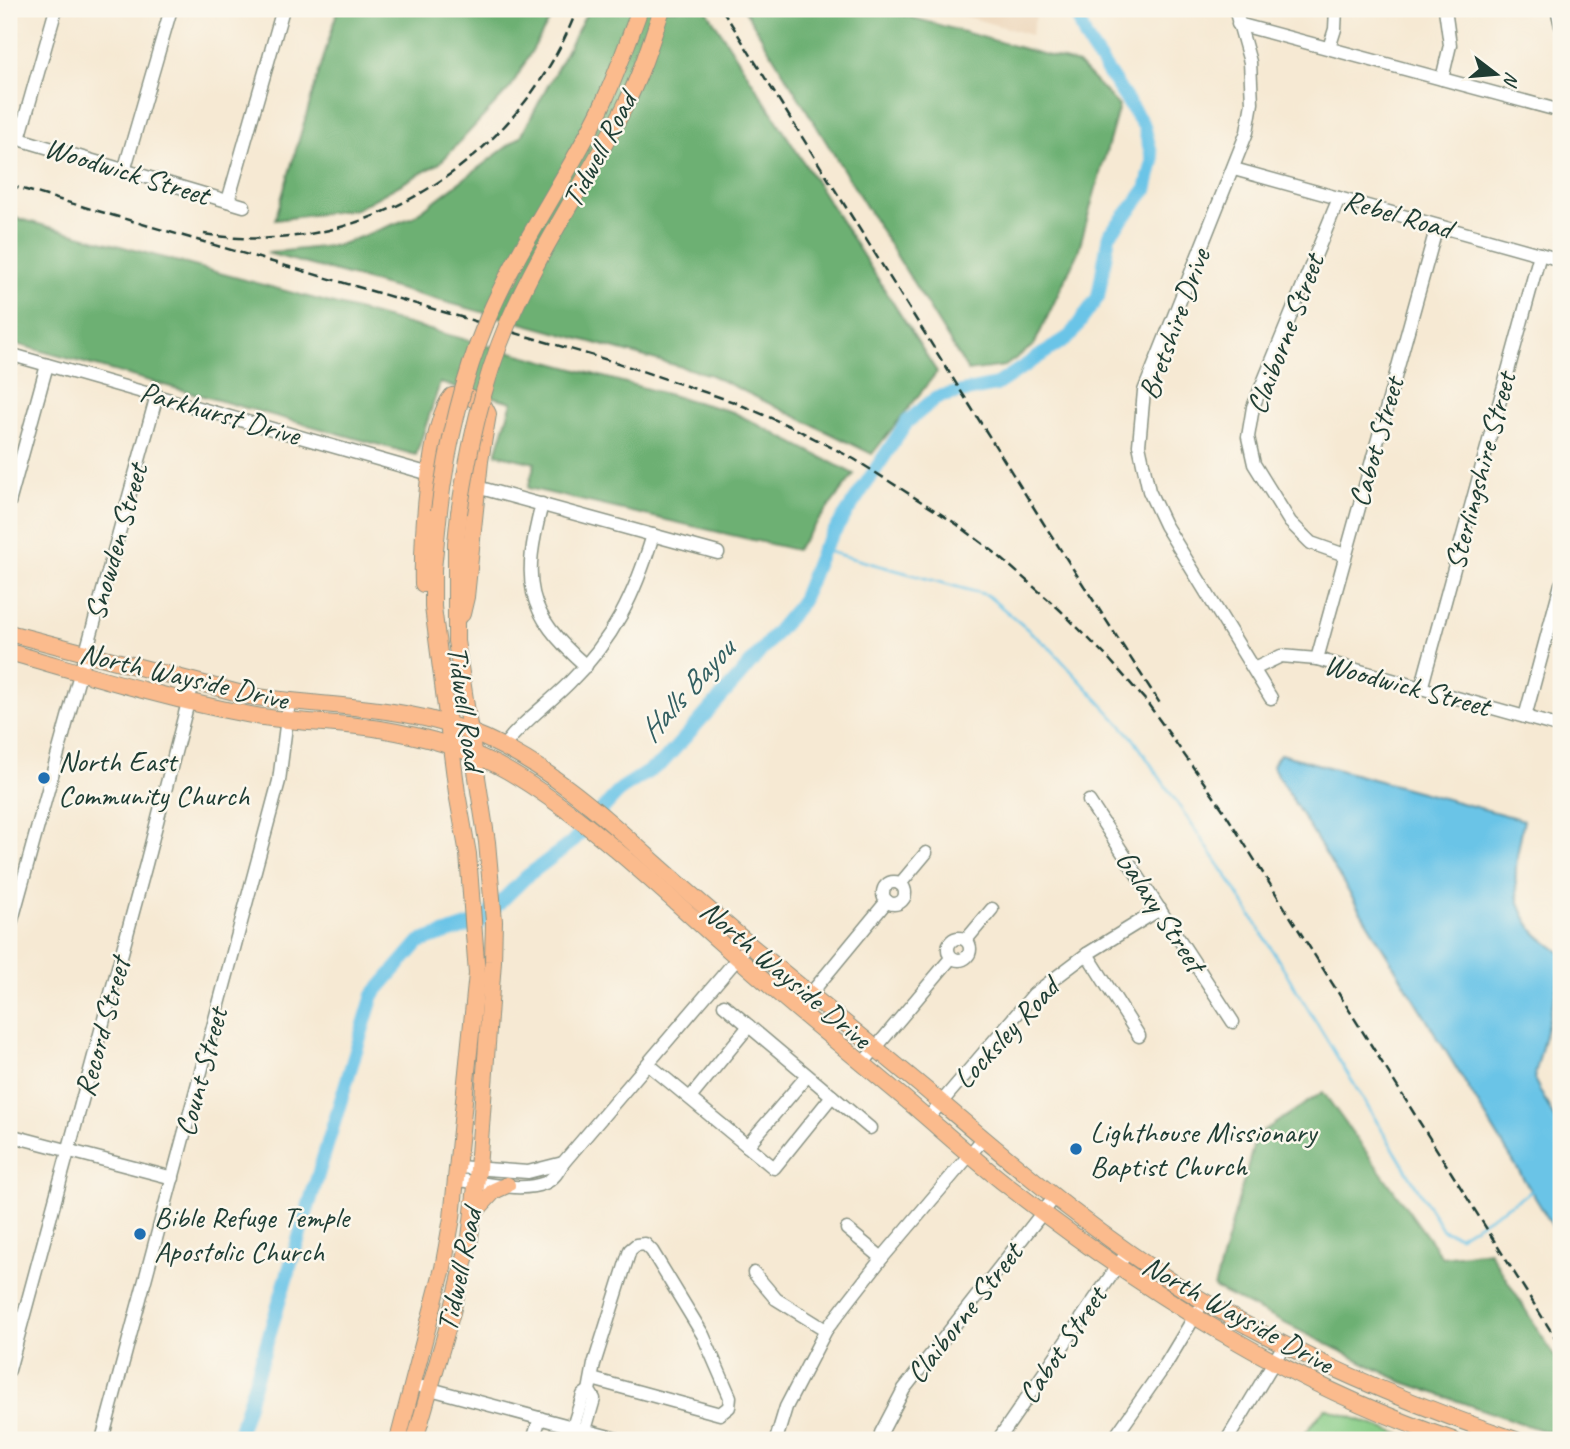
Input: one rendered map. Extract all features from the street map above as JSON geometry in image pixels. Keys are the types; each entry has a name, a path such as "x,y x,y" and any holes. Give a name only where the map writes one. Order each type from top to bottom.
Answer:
{"main road":[{"name":"Tidwell Road","path":"398,1440 443,1268 458,1173 477,974 468,854 436,643 433,569 451,432 486,321 523,247 600,110 640,9"},
{"name":"Tidwell Road","path":"415,1440 470,1238 478,1175 494,961 494,921 487,842 456,641 456,543 459,513 479,407 508,325 550,240 625,106 662,9"},
{"path":"436,643 424,608 422,551 430,474 443,405 452,396 465,395 484,406 488,414 477,487 466,597 456,641"},
{"name":"North Wayside Drive","path":"9,633 250,696 378,709 450,724 503,747 570,788 749,944 1054,1198 1128,1251 1205,1302 1284,1345 1364,1383 1450,1418 1516,1440"},
{"name":"North Wayside Drive","path":"9,652 246,715 377,728 439,741 509,772 554,801 612,849 1005,1184 1116,1266 1194,1317 1274,1362 1356,1401 1447,1438"},
{"path":"472,1215 488,1196 507,1185"},
{"path":"1356,1401 1364,1383"},
{"path":"1447,1438 1450,1418"}],"street":[{"path":"14,138 56,9"},
{"path":"124,171 171,9"},
{"path":"228,201 284,9"},
{"name":"Bretshire Drive","path":"1235,9 1250,62 1252,103 1247,132 1144,391 1139,445 1149,491 1165,525 1271,698"},
{"path":"1329,48 1335,29 1336,9"},
{"path":"1442,79 1450,44 1445,9"},
{"path":"1557,9 1561,26"},
{"path":"1238,24 1561,111"},
{"name":"Woodwick Street","path":"14,138 244,206"},
{"name":"Rebel Road","path":"1234,169 1561,260"},
{"name":"Claiborne Street","path":"1339,198 1253,407 1248,437 1254,464 1290,522 1311,544 1345,555"},
{"name":"Cabot Street","path":"1317,659 1437,226"},
{"name":"Sterlingshire Street","path":"1421,689 1540,254"},
{"name":"Parkhurst Drive","path":"9,354 430,474"},
{"path":"9,503 47,365"},
{"name":"Snowden Street","path":"9,931 157,396"},
{"path":"477,487 718,553"},
{"path":"542,504 530,555 535,598 549,629 586,666"},
{"path":"503,747 519,727 586,666 615,627 636,587 653,535"},
{"path":"1525,717 1561,584"},
{"name":"Woodwick Street","path":"1254,669 1281,656 1317,659 1561,727"},
{"name":"Record Street","path":"9,1370 146,864 192,683"},
{"name":"Count Street","path":"102,1440 279,781 289,702"},
{"name":"Galaxy Street","path":"1089,800 1233,1022"},
{"path":"798,1009 887,901 883,888 891,882 900,884 926,853"},
{"path":"863,1063 951,958 961,960 967,956 970,950 966,940 992,909"},
{"name":"Locksley Road","path":"928,1118 1034,994 1087,954 1160,909"},
{"path":"478,1175 507,1185 521,1186 546,1182 555,1175 749,944"},
{"path":"1087,954 1139,1036"},
{"path":"724,1005 870,1128"},
{"path":"690,1098 749,1027"},
{"path":"648,1064 774,1168 832,1097"},
{"path":"747,1146 807,1076"},
{"path":"9,1135 173,1178"},
{"path":"776,1440 786,1407 826,1330 882,1258 983,1139"},
{"path":"458,1173 478,1175 528,1172 563,1163"},
{"name":"Claiborne Street","path":"882,1436 904,1389 1054,1198"},
{"path":"847,1229 882,1258"},
{"path":"579,1429 583,1395 591,1385 594,1364 630,1250 636,1245 645,1244 652,1251 703,1335 730,1397 729,1407 720,1413 591,1385"},
{"name":"Cabot Street","path":"998,1440 1128,1251"},
{"path":"754,1273 776,1299 826,1330"},
{"path":"1113,1440 1205,1302"},
{"path":"1227,1440 1284,1345"},
{"path":"412,1385 621,1440"},
{"path":"533,1440 540,1418"}],"shaded area":[{"path":"940,9 1038,9 1031,35"}],"green space":[{"path":"338,9 556,9 511,87 440,163 356,209 275,220"},
{"path":"589,9 706,9 937,372 872,454 711,375 267,253 339,245 413,217 521,136"},
{"path":"744,9 882,9 1078,64 1119,106 1078,252 1034,345 1005,366 968,371"},
{"path":"9,216 733,412 854,474 796,550 528,488 535,463 496,454 512,402 440,383 416,455 9,342"},
{"path":"1323,1092 1442,1257 1489,1251 1561,1367 1561,1437 1403,1382 1214,1288 1256,1136"},
{"path":"1325,1408 1416,1440 1300,1440"}],"water":[{"path":"1280,754 1524,820 1516,864 1520,905 1535,932 1561,953 1561,970 1534,1079 1561,1131 1561,1240 1272,766"}],"waterway":[{"name":"Halls Bayou","path":"237,1440 373,995 419,942 480,922 527,876 571,843 621,789 662,763 801,603 822,550 907,422 937,397 996,385 1070,336 1098,297 1109,235 1146,190 1153,161 1144,126 1086,39 1075,9"},
{"path":"822,550 987,595 1052,650 1133,738 1230,881 1443,1230 1459,1236 1532,1191"}],"railway":[{"path":"204,234 264,238 322,232 378,214 430,188 477,153 518,111 551,63 577,9"},
{"path":"722,9 1044,524 1161,705"},
{"path":"9,185 618,363 734,402 794,428 854,459 955,523 994,552 1059,609 1146,701 1222,808 1561,1347"}],"place":[{"name":"North East Community Church","path":"44,778"},
{"name":"Lighthouse Missionary Baptist Church","path":"1076,1149"},
{"name":"Bible Refuge Temple Apostolic Church","path":"140,1234"}]}
